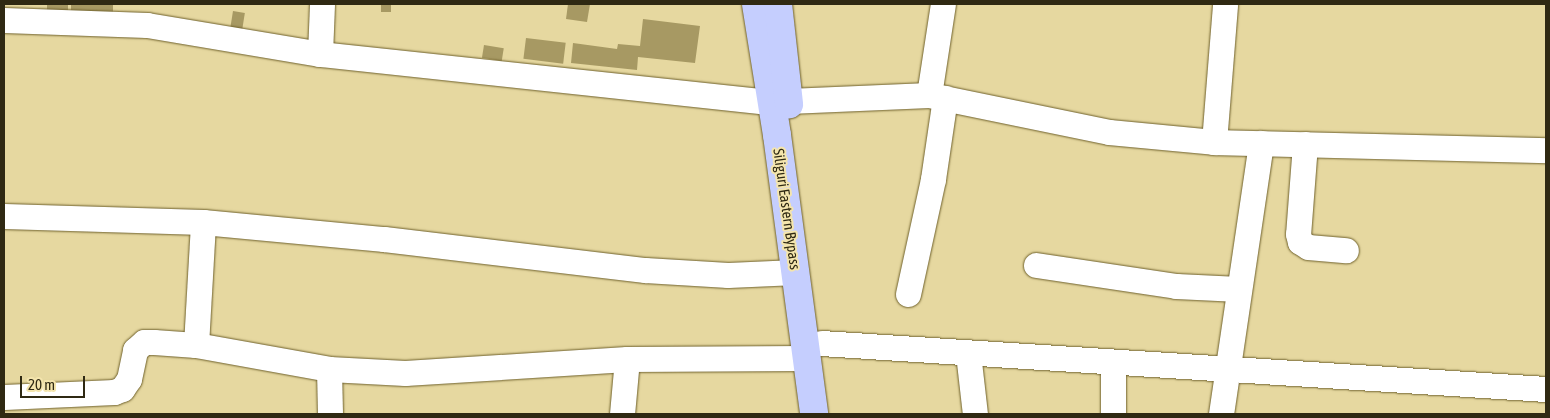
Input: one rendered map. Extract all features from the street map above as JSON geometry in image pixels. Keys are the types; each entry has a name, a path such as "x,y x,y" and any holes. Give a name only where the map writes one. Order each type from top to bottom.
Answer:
{"main road":[{"name":"Siliguri Eastern Bypass","path":"756,4 779,102 801,168 813,350 814,414"},
{"name":"Siliguri Eastern Bypass","path":"778,4 779,102 796,272 813,350 832,414"}],"street":[{"path":"320,54 322,4"},
{"path":"908,294 933,179 943,4"},
{"path":"1214,142 1225,4"},
{"path":"4,20 147,24 320,54 779,102 937,97 1109,132 1214,142 1546,150"},
{"path":"1221,414 1261,143"},
{"path":"1305,144 1298,234 1300,242 1308,247 1346,250"},
{"path":"4,216 203,222 384,239 645,270 728,275 796,272"},
{"path":"196,345 203,222"},
{"path":"1036,264 1167,285 1239,289"},
{"path":"4,397 48,404 122,389 129,379 135,350 144,342 196,345 330,369 405,373 813,350 968,353 1546,389"},
{"path":"968,353 976,414"},
{"path":"622,414 627,359"},
{"path":"1112,362 1113,414"},
{"path":"330,369 330,414"}],"building":[{"path":"47,4 68,4 68,11 47,11"},
{"path":"71,4 113,4 113,12 71,12"},
{"path":"381,4 391,4 391,12 381,12"},
{"path":"568,4 590,4 587,22 566,19"},
{"path":"233,11 245,13 242,30 230,28"},
{"path":"643,19 700,26 695,63 638,57 637,70 571,63 573,43 617,49 618,44 640,46"},
{"path":"526,38 566,43 563,64 523,59"},
{"path":"484,45 504,48 502,61 482,58"}]}
